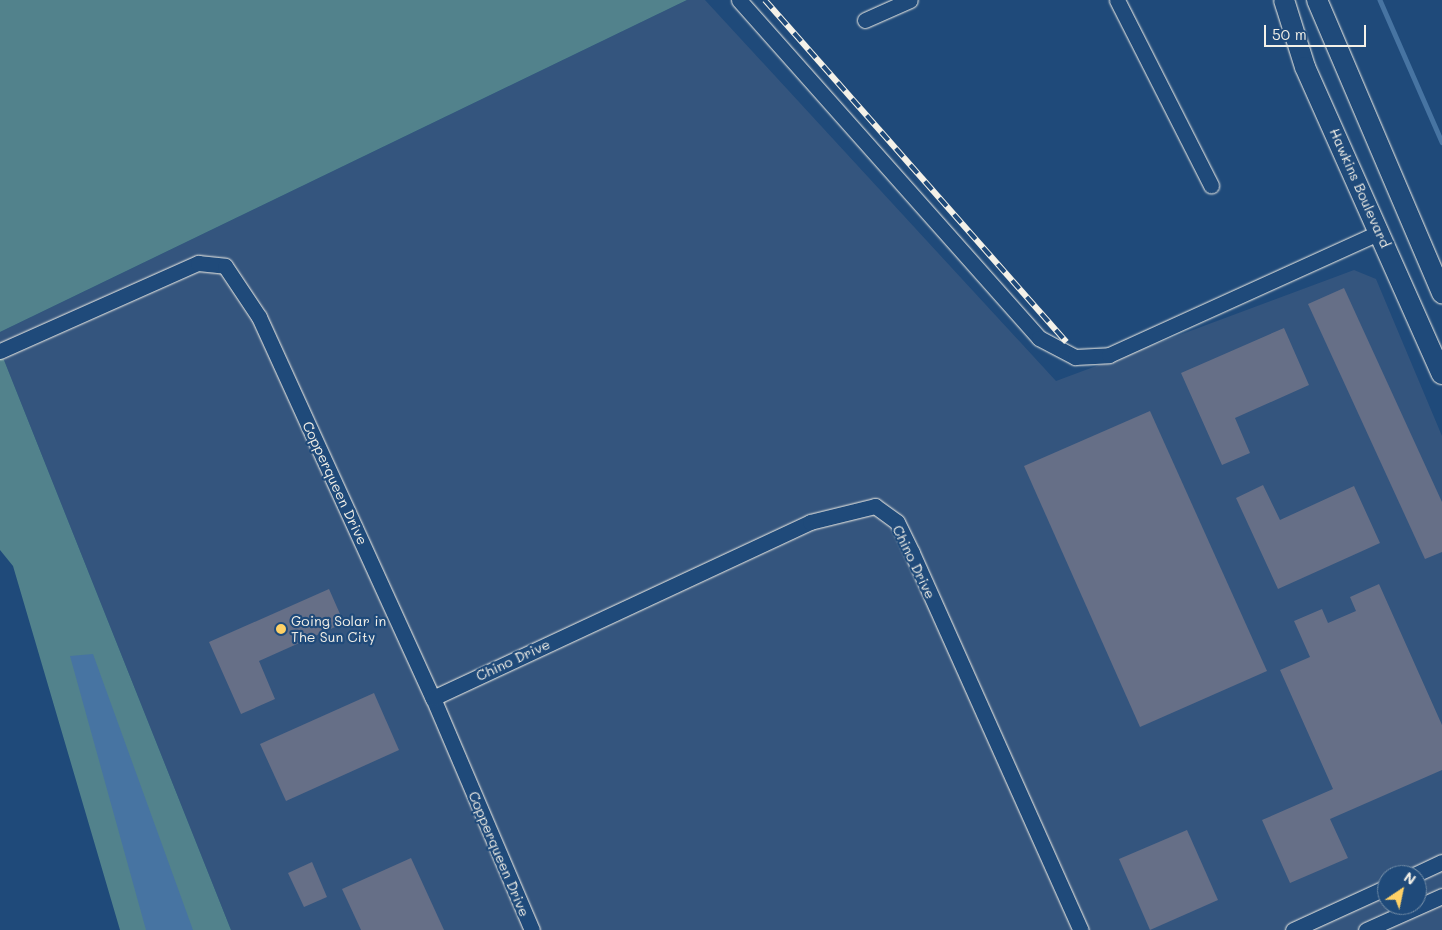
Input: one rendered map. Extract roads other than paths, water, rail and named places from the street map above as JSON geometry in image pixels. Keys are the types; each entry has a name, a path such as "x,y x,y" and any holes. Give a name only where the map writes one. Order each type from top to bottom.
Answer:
{"main road":[{"name":"Hawkins Boulevard","path":"1284,0 1305,67 1442,374"},
{"path":"1317,0 1407,215 1442,293"},
{"path":"1380,232 1407,215"}],"street":[{"path":"739,0 1039,338 1075,357 1110,355 1380,232"},
{"path":"865,20 910,0"},
{"path":"1117,0 1211,185"},
{"name":"Copperqueen Drive","path":"0,351 198,263 225,266 259,317 433,698 532,930"},
{"name":"Chino Drive","path":"433,698 810,522 875,506 897,522 1081,930"},
{"path":"1427,869 1442,862"},
{"path":"1293,930 1377,892"},
{"path":"1366,930 1442,896"}],"waterway":[{"path":"1380,0 1442,142"}],"railway":[{"path":"765,0 1067,342"}],"place":[{"name":"Going Solar in The Sun City","path":"281,629"}]}
